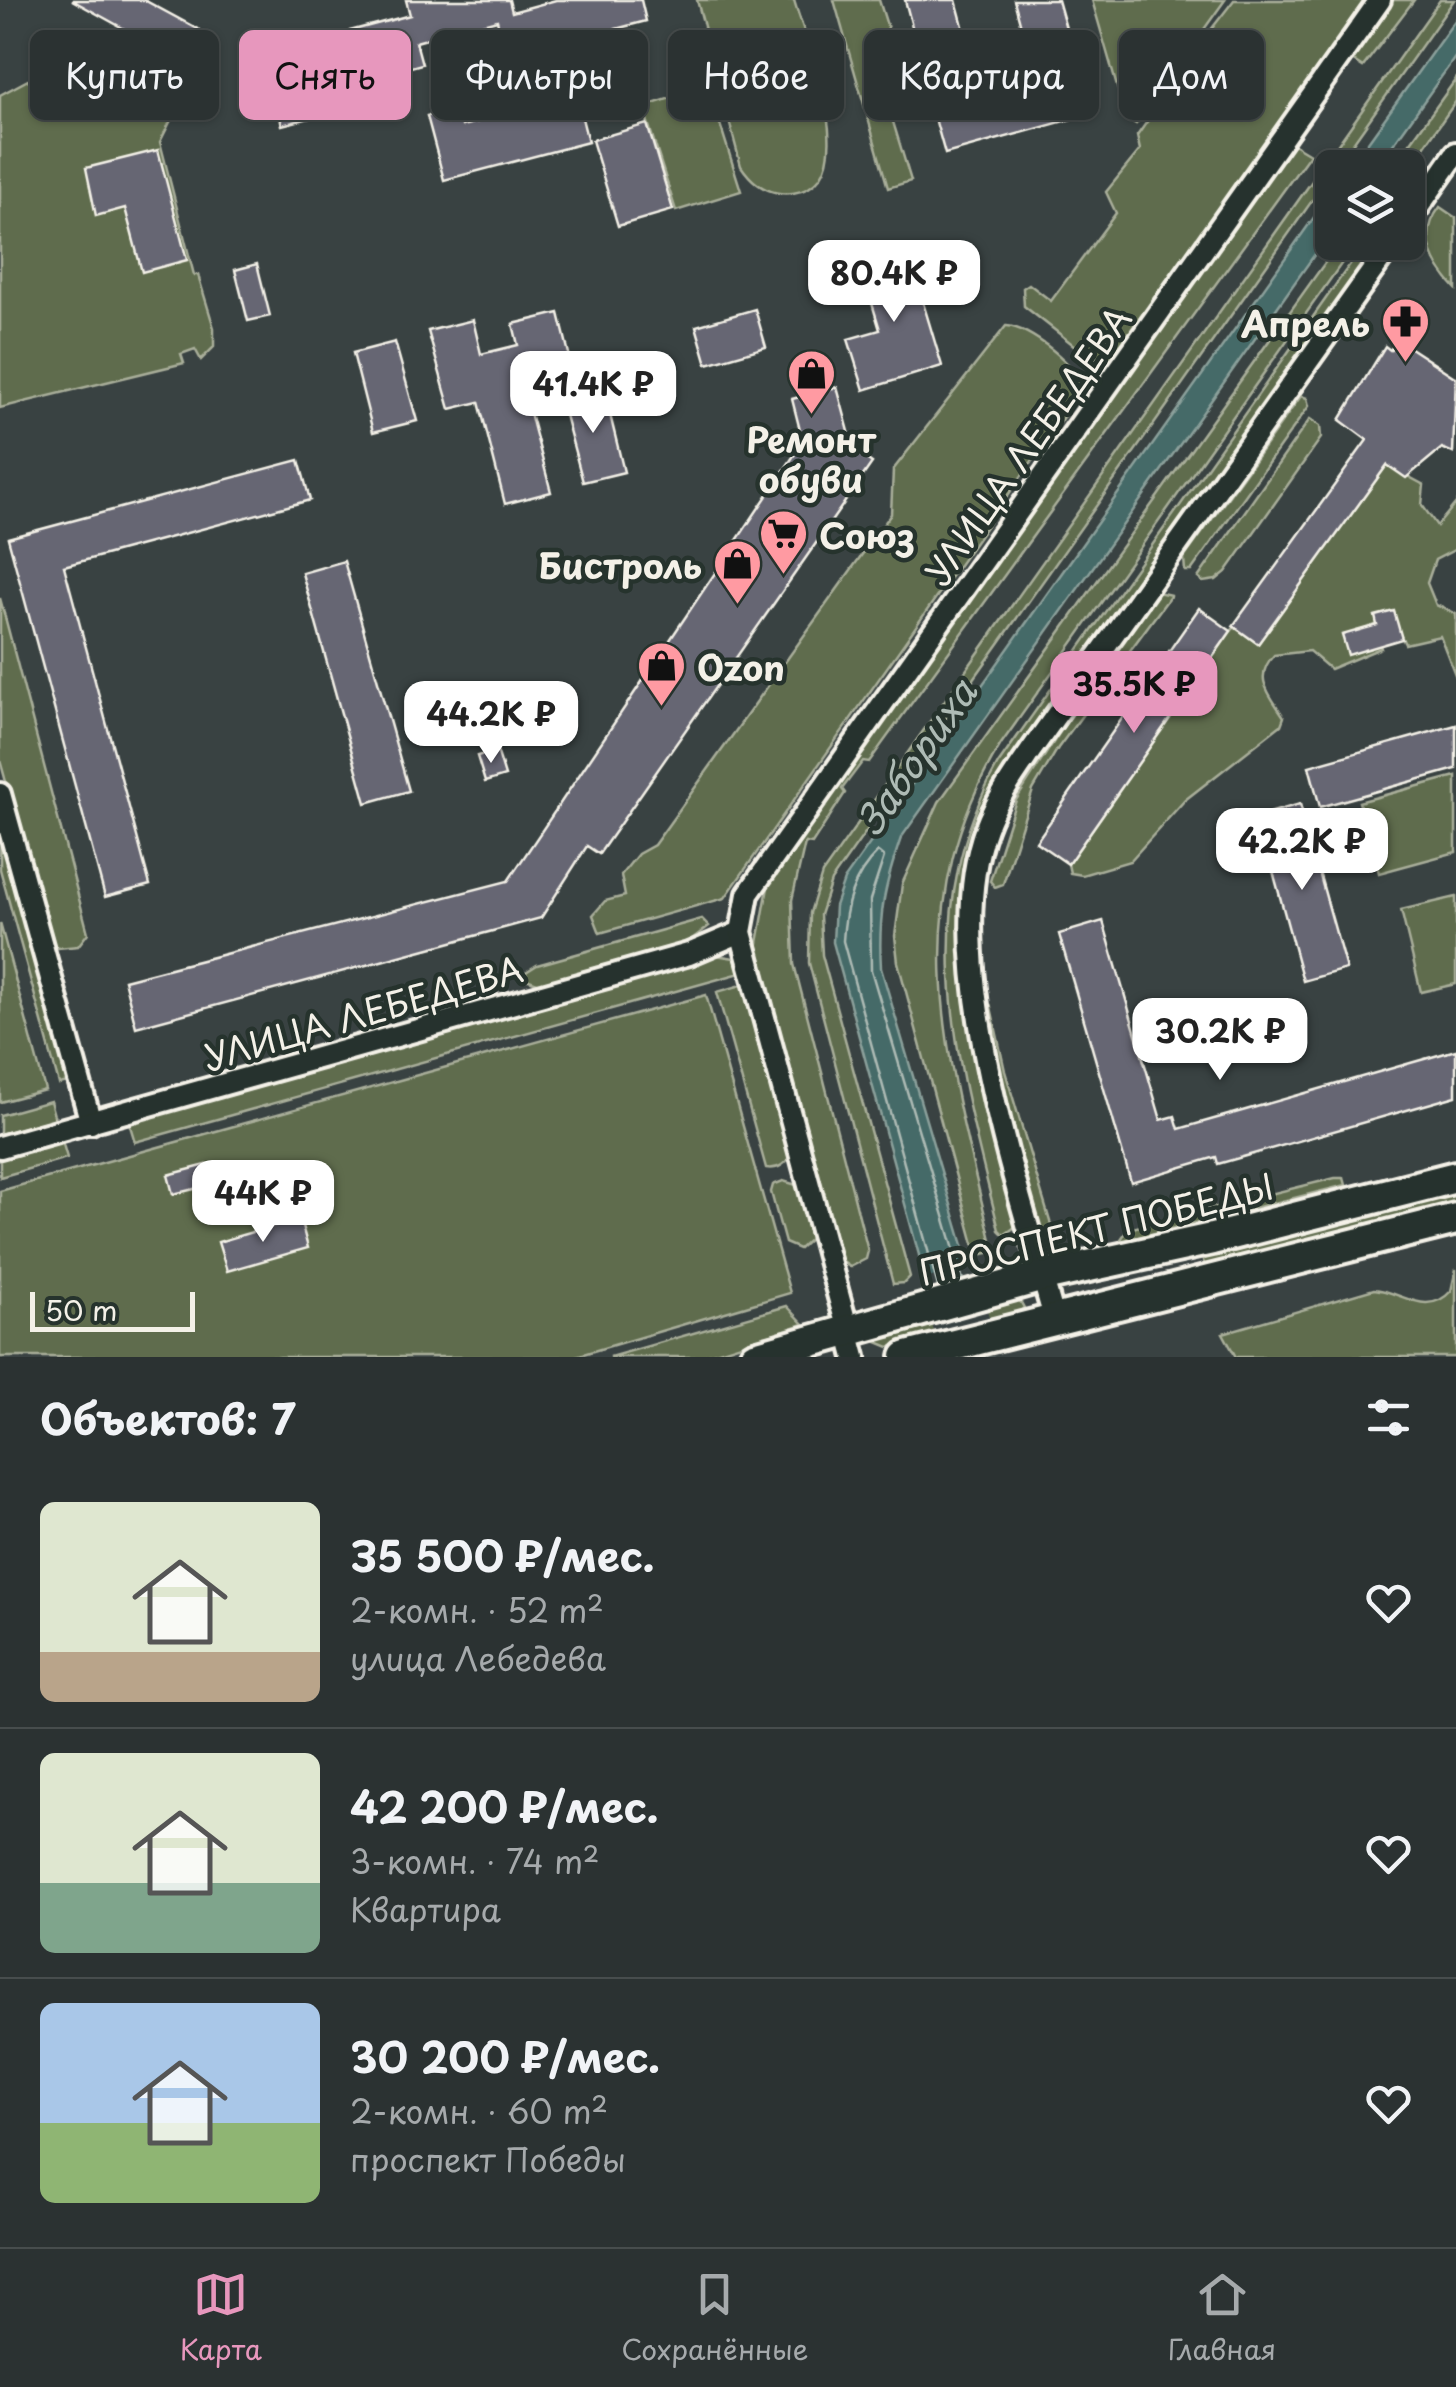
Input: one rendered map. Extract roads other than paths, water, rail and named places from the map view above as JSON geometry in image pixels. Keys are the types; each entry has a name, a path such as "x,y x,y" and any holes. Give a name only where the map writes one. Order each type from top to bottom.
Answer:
{"main road":[{"name":"ПРОСПЕКТ ПОБЕДЫ","path":"755,1357 851,1344 900,1316 1009,1285 1186,1245 1456,1176"},
{"path":"909,1356 1456,1219"},
{"path":"1186,1245 1171,1261 1175,1280 1194,1287"}],"street":[{"name":"УЛИЦА ЛЕБЕДЕВА","path":"0,1147 699,951 741,932 748,894 1380,0"},
{"path":"1425,198 1456,154"},
{"path":"1054,1318 976,1008 972,886 986,825 1043,733 1380,260"},
{"path":"0,794 91,1123"},
{"path":"741,932 851,1344"}],"water":[{"path":"1456,19 1456,56 1389,150 1362,150"},
{"path":"1315,216 1315,254 901,838 886,887 880,933 881,968 996,1357 947,1357 833,942 835,906 844,880"}],"place":[{"name":"Апрель","path":"1405,364"},
{"name":"Ремонт обуви","path":"811,416"},
{"name":"Союз","path":"784,576"},
{"name":"Бистроль","path":"737,606"},
{"name":"Ozon","path":"662,708"}],"water label":[{"name":"Забориха","path":"915,756"}]}
